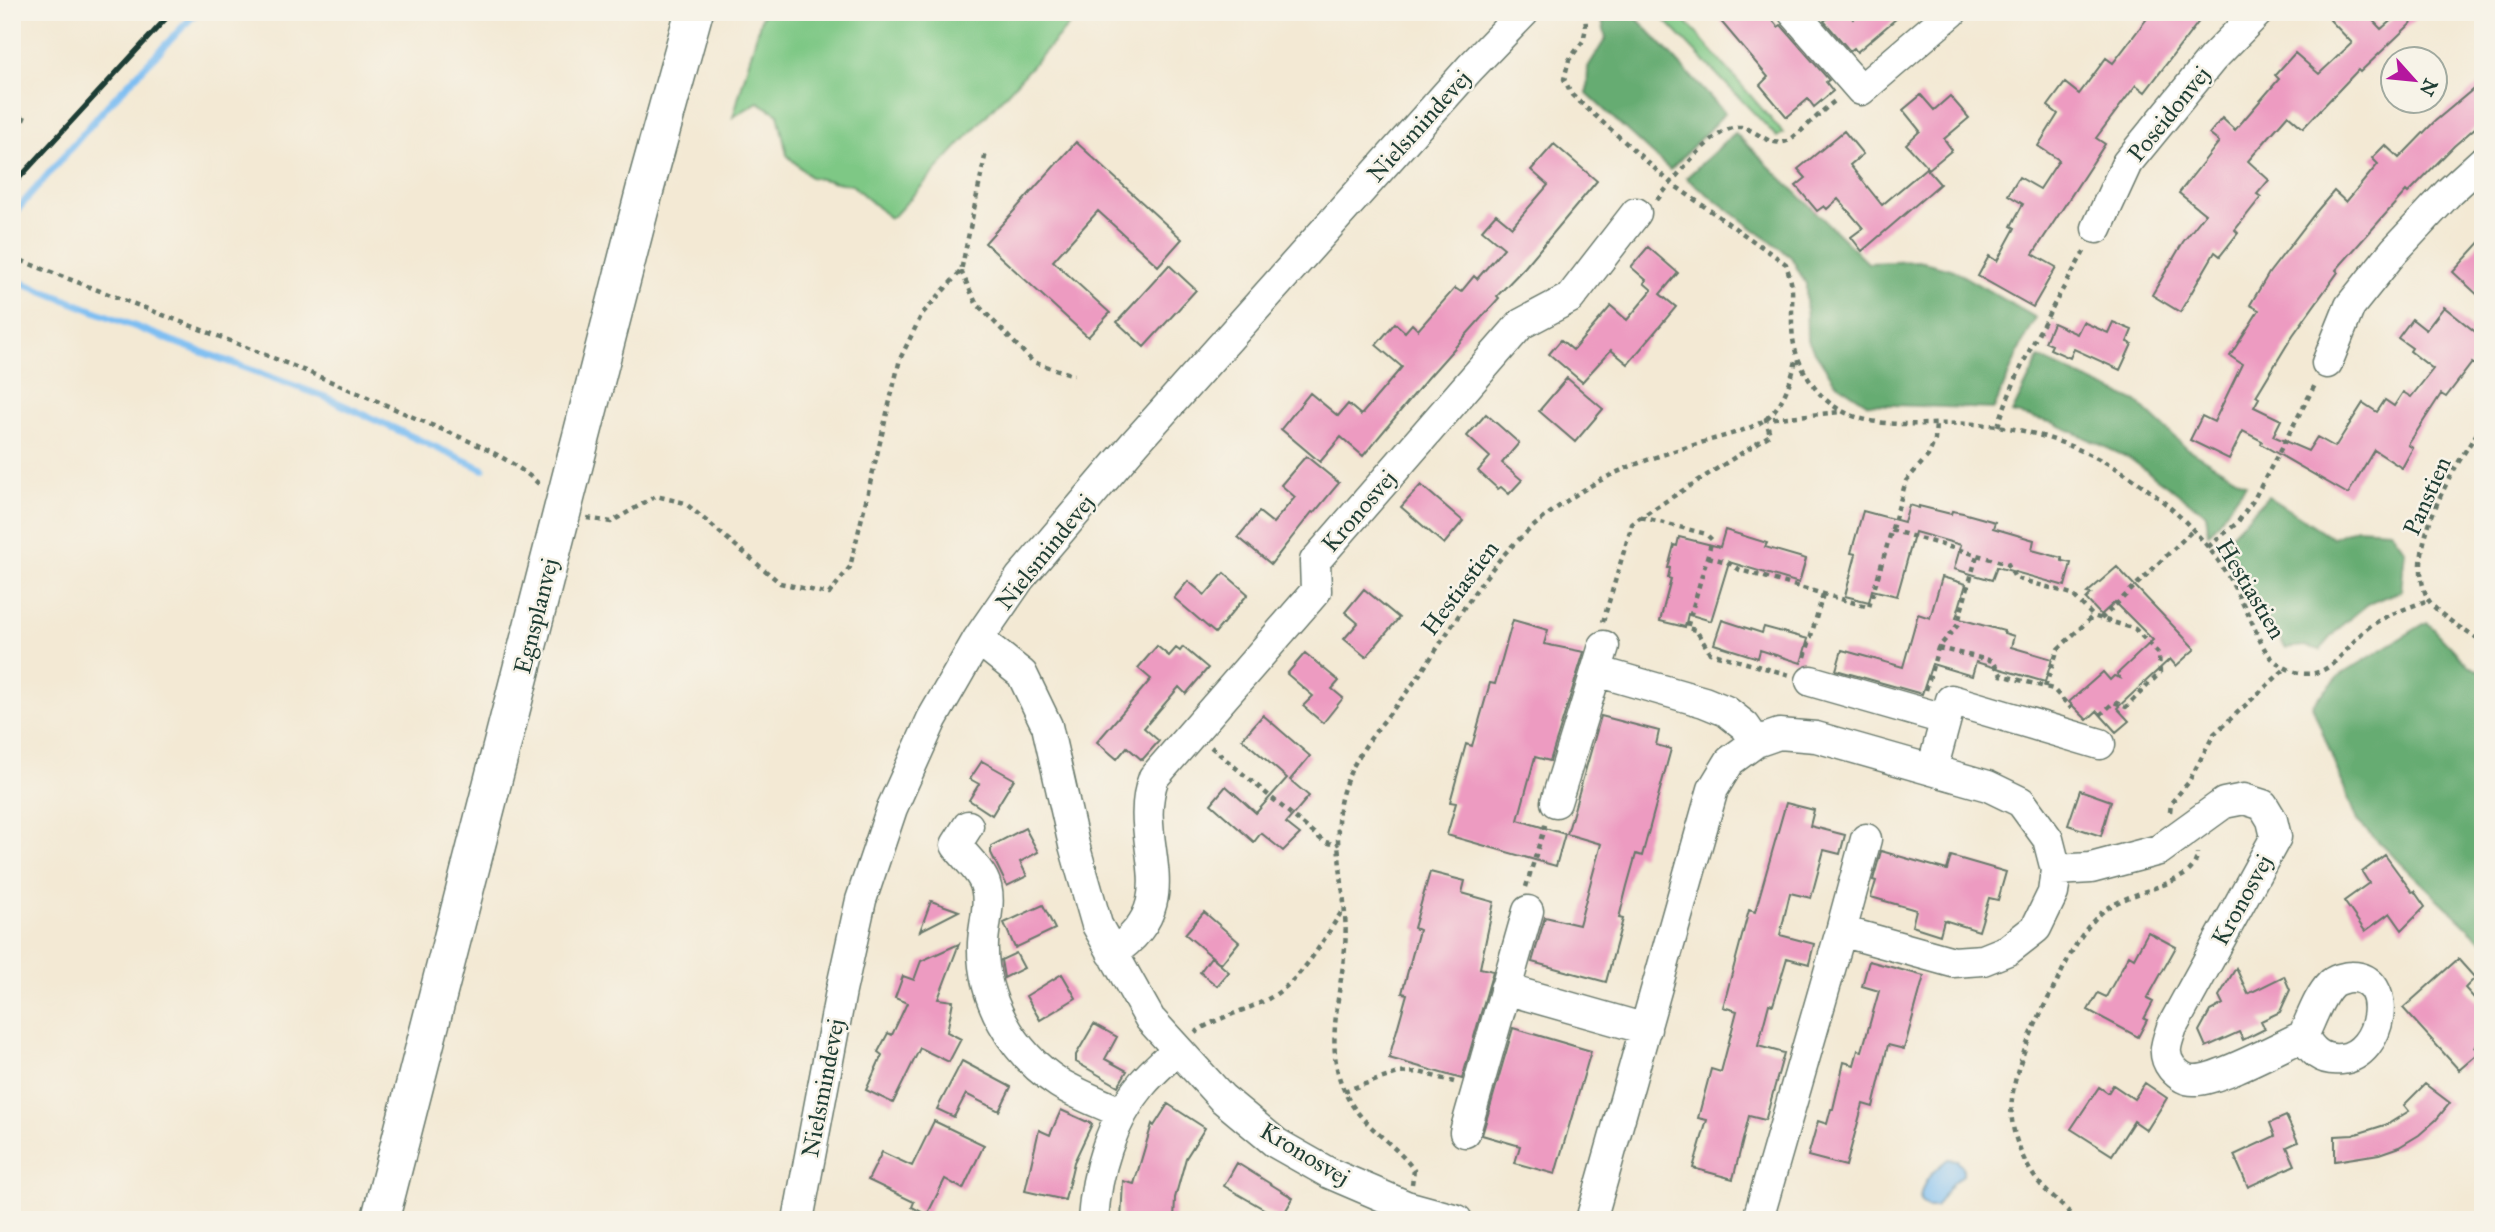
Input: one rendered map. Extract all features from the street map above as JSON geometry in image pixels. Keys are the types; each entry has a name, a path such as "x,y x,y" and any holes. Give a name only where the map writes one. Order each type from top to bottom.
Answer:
{"main road":[{"name":"Egnsplanvej","path":"380,1220 645,190 694,12"}],"street":[{"name":"Nielsmindevej","path":"799,1220 841,991 862,900 898,796 932,719 978,639 1020,578 1135,443 1470,68 1524,12"},
{"path":"1793,12 1861,90 1952,12"},
{"name":"Poseidonvej","path":"2097,228 2127,163 2212,60 2258,12"},
{"path":"2327,363 2350,306 2403,241 2449,192 2483,161"},
{"name":"Kronosvej","path":"1112,953 1130,941 1144,925 1152,906 1154,885 1147,795 1154,777 1316,591 1315,561 1521,324 1570,299 1636,213"},
{"name":"Kronosvej","path":"978,639 1022,674 1047,726 1074,845 1097,925 1150,1019 1222,1098 1276,1143 1328,1173 1406,1206 1457,1220"},
{"path":"1556,802 1600,659 1726,711 1745,726 1756,741"},
{"path":"1805,679 1932,715"},
{"path":"1932,715 1951,700 2091,737"},
{"path":"1932,715 1932,770"},
{"path":"1591,1220 1713,789 1730,761 1756,741 1779,734 1816,737 1988,786 2021,802 2048,839 2056,870 2053,894 2036,928 2008,950 1983,960 1953,962 1840,931"},
{"name":"Kronosvej","path":"2056,870 2091,868 2159,850 2224,803 2244,799 2263,805 2273,820 2276,837 2172,1027 2164,1049 2169,1064 2179,1075 2193,1081 2210,1078 2303,1036"},
{"path":"968,826 956,845 983,879 988,899 983,944 986,977 995,1009 1011,1038 1033,1063 1059,1083 1122,1113"},
{"path":"1760,1212 1866,839"},
{"path":"1465,1132 1528,911"},
{"path":"1505,989 1646,1029"},
{"path":"1093,1220 1095,1193 1122,1113 1142,1084 1176,1050"}],"path":[{"name":"Hestiastien","path":"1585,12 1583,41 1569,60 1564,79 1572,95 1671,183 1786,264 1793,286 1792,327 1797,356 1810,382 1841,412 1878,424 1936,422 1998,426 2060,442 2121,472 2166,504 2208,547 2239,595 2268,653 2285,668 2301,673 2315,673 2337,662 2363,631 2375,622 2428,600"},
{"path":"1636,213 1648,210 1699,150 1726,130 1741,127 1772,142 1787,141 1836,100 1861,90"},
{"path":"12,137 20,128 26,113"},
{"path":"1998,426 2008,394 2026,356 2097,228"},
{"path":"961,271 976,303 1033,362 1074,375"},
{"name":"Hestiastien","path":"1766,419 1782,400 1791,382 1797,356"},
{"path":"2208,547 2237,523 2253,501 2327,363"},
{"name":"Hestiastien","path":"1406,1206 1414,1170 1361,1117 1344,1091 1336,1066 1335,1039 1346,945 1339,843 1340,804 1351,771 1365,744 1414,682 1502,556 1546,517 1592,485 1644,461 1736,432 1766,419 1841,412"},
{"path":"1600,659 1600,631 1632,524 1770,435 1766,419"},
{"path":"1709,557 1727,562 1740,570 1869,607 1906,481 1928,456 1935,440 1936,422"},
{"name":"Panstien","path":"2428,600 2420,560 2424,534 2441,495 2483,425"},
{"path":"1641,517 1706,534 1712,540 1688,628 1696,630 1710,653 1805,679 1823,594"},
{"path":"1891,530 2008,564 2015,578 2072,594 2093,616 2135,629 2159,654 2160,673 2126,707 2115,702 2091,737 2053,689 2001,675 1993,661 1938,648"},
{"path":"2101,619 2192,531"},
{"path":"1932,715 1938,648 1957,626 1977,555"},
{"path":"2428,600 2483,643"},
{"path":"2045,687 2058,649 2093,616"},
{"path":"2078,1220 2031,1172 2015,1138 2011,1118 2012,1096 2022,1058 2045,1005 2081,935 2095,918 2119,902 2186,874 2194,865 2198,856 2195,846 2170,816 2171,803 2188,783 2214,734 2285,668"},
{"path":"1194,731 1323,841 1335,845 1339,843"},
{"path":"1528,911 1524,893 1545,825 1556,802"},
{"path":"1176,1050 1201,1027 1243,1012 1272,997 1305,968 1345,908"},
{"path":"1344,1091 1398,1073 1419,1072 1478,1089"}],"green space":[{"path":"763,12 1063,12 1072,22 890,218 852,185 810,177 787,155 778,114 758,102 733,117"},
{"path":"1600,12 1631,12 1725,113 1670,170 1587,94 1588,67 1606,38"},
{"path":"1657,12 1678,12 1783,133 1777,137"},
{"path":"1735,133 1868,263 1919,261 1951,269 2036,318 1994,409 1868,404 1835,382 1807,340 1806,284 1791,257 1686,178"},
{"path":"2039,358 2137,402 2186,448 2246,484 2209,534 2206,514 2129,458 2054,423 2012,413"},
{"path":"2268,496 2333,538 2356,528 2390,530 2405,550 2401,591 2368,604 2343,624 2320,650 2305,646 2286,648 2229,560 2224,542"},
{"path":"2427,622 2470,667 2483,672 2483,942 2357,821 2312,705 2339,676"}],"water":[{"path":"1948,1159 1957,1160 1963,1167 1963,1175 1953,1182 1935,1207 1927,1207 1920,1201 1922,1188 1933,1172"}],"building":[{"path":"1713,12 1766,12 1778,27 1781,25 1829,80 1826,82 1833,91 1814,107 1808,99 1787,117 1760,85 1768,77"},
{"path":"1835,12 1847,12 1853,19 1861,12 1904,12 1857,52 1854,48 1850,51 1824,21"},
{"path":"2152,12 2206,12 2145,92 2136,85 2096,138 2105,144 2033,254 2056,267 2033,307 1978,276 1989,256 1997,261 2015,228 2011,226 2023,204 2008,195 2019,177 2040,189 2059,160 2038,146 2058,114 2048,106 2065,83 2079,94 2106,58 2113,63"},
{"path":"2338,12 2365,12 2381,29 2401,12 2423,12 2387,46 2380,46 2380,53 2360,72 2358,70 2303,128 2288,115 2248,161 2269,180 2257,194 2261,197 2235,230 2238,233 2220,256 2215,252 2180,312 2152,295 2183,242 2205,214 2179,193 2219,142 2209,134 2222,118 2235,130 2279,79 2275,75 2295,53 2319,74 2352,43 2330,20"},
{"path":"2483,81 2483,121 2408,193 2406,191 2336,270 2338,272 2293,335 2256,396 2259,398 2254,407 2281,420 2273,436 2308,451 2317,437 2335,447 2363,403 2377,412 2385,400 2394,406 2403,392 2411,397 2433,369 2398,338 2412,319 2426,330 2444,307 2483,338 2483,357 2476,366 2472,363 2446,397 2441,394 2408,445 2413,448 2402,468 2374,450 2348,494 2243,431 2229,459 2190,440 2202,416 2214,422 2242,364 2230,356 2259,310 2250,305 2269,273 2316,212 2334,191 2346,202 2378,164 2372,158 2385,145 2399,158 2441,116 2450,116 2450,109"},
{"path":"1921,95 1934,110 1950,96 1969,118 1944,139 1952,150 1929,169 1906,144 1920,131 1903,110"},
{"path":"1844,131 1863,154 1850,165 1882,205 1926,168 1940,184 1862,251 1851,237 1863,228 1838,199 1827,209 1824,206 1817,211 1796,186 1806,178 1798,169"},
{"path":"1076,142 1182,239 1158,266 1098,211 1053,261 1110,313 1088,337 985,243"},
{"path":"1554,144 1597,181 1363,456 1341,437 1320,462 1281,429 1310,393 1338,416 1348,404 1361,415 1402,367 1376,345 1395,323 1405,332 1412,324 1418,330 1455,288 1461,292 1474,276 1477,279 1504,248 1482,230 1496,214 1512,227 1548,185 1531,170"},
{"path":"2483,239 2483,300 2453,272"},
{"path":"1648,247 1678,273 1660,294 1676,307 1628,364 1611,350 1582,382 1549,354 1561,340 1573,350 1611,306 1627,320 1652,290 1644,283 1646,280 1631,267"},
{"path":"1169,265 1196,290 1144,347 1117,322"},
{"path":"2083,322 2108,333 2113,322 2132,330 2127,342 2132,344 2120,370 2074,349 2070,358 2050,349 2052,345 2045,342 2053,323 2077,334"},
{"path":"1567,378 1603,409 1575,442 1539,411"},
{"path":"1486,414 1519,443 1502,463 1522,480 1509,494 1501,487 1498,489 1478,471 1490,457 1467,436"},
{"path":"1306,456 1339,483 1271,564 1238,537 1259,512 1273,523 1295,497 1281,485"},
{"path":"1421,485 1463,521 1444,544 1401,507"},
{"path":"1909,505 1951,514 1952,511 1963,513 1995,522 1993,528 2034,540 2032,550 2071,563 2065,586 1997,567 1992,580 1954,569 1961,545 1915,532 1897,596 1872,590 1869,602 1845,596 1856,554 1851,553 1863,511 1904,522"},
{"path":"1725,530 1767,543 1765,547 1806,559 1799,583 1729,562 1711,621 1688,614 1685,627 1660,621 1671,579 1668,578 1668,568 1679,537 1720,547"},
{"path":"2117,567 2195,649 2176,666 2170,659 2117,708 2129,721 2116,732 2097,711 2087,720 2069,702 2103,672 2110,680 2114,676 2120,678 2117,674 2153,640 2115,602 2101,615 2086,599 2091,594 2087,593"},
{"path":"1224,573 1248,594 1215,633 1174,598 1188,581 1205,595"},
{"path":"1942,577 1966,584 1956,618 2004,631 2014,636 2011,647 2052,659 2045,682 1976,662 1972,676 1932,664 1922,694 1836,670 1842,650 1903,667 1918,614 1930,618"},
{"path":"1364,589 1399,618 1366,657 1344,639 1358,623 1345,612"},
{"path":"1513,620 1548,630 1544,644 1584,652 1550,761 1535,757 1518,820 1565,834 1556,866 1447,835 1456,803 1450,802 1466,744 1472,746 1490,683 1495,684"},
{"path":"1722,620 1762,633 1764,627 1808,639 1801,663 1760,650 1758,658 1714,644"},
{"path":"1157,646 1169,656 1176,648 1180,651 1183,647 1208,668 1186,694 1179,687 1144,728 1159,741 1142,760 1127,747 1117,759 1097,742 1151,679 1138,668"},
{"path":"1305,653 1339,681 1332,689 1343,698 1323,723 1303,706 1313,696 1287,674"},
{"path":"1263,715 1310,756 1290,780 1309,796 1286,823 1300,834 1283,851 1261,833 1254,842 1211,804 1226,786 1256,813 1287,778 1242,739"},
{"path":"1601,716 1659,731 1656,745 1671,749 1642,856 1636,854 1627,886 1619,918 1623,919 1606,982 1532,962 1545,917 1579,925 1601,844 1567,834"},
{"path":"982,761 1014,779 992,815 969,800 979,784 970,779"},
{"path":"2080,790 2111,801 2101,836 2068,825"},
{"path":"1786,803 1814,810 1810,826 1845,835 1840,854 1824,850 1811,898 1790,893 1780,935 1814,944 1809,964 1787,958 1773,1005 1769,1004 1758,1046 1784,1053 1765,1120 1749,1116 1733,1179 1693,1168 1707,1120 1698,1118 1711,1069 1721,1072 1737,1011 1723,1007 1749,910 1755,912"},
{"path":"1025,828 1038,852 1020,862 1027,876 1007,886 991,853 991,846"},
{"path":"1881,851 1947,870 1951,856 2006,872 1998,900 1989,898 1979,931 1944,920 1940,935 1912,926 1916,910 1871,897"},
{"path":"2385,855 2425,907 2402,930 2390,913 2365,931 2344,901 2369,883 2362,872"},
{"path":"1430,872 1465,881 1462,893 1494,902 1480,968 1493,971 1462,1079 1389,1058 1407,994 1402,993 1419,930 1414,928"},
{"path":"931,901 959,911 920,931"},
{"path":"1043,905 1055,929 1015,948 1004,923"},
{"path":"1204,912 1239,942 1221,964 1185,934"},
{"path":"2148,932 2176,947 2147,999 2153,1002 2138,1037 2088,1010 2098,993 2106,997 2129,955 2134,958"},
{"path":"959,944 938,999 953,1001 947,1032 961,1039 949,1062 920,1048 893,1103 866,1090 882,1055 878,1052 888,1033 892,1035 907,1003 895,998 903,976 914,980 921,961"},
{"path":"1016,953 1024,968 1004,978 1001,960"},
{"path":"1211,957 1229,972 1217,986 1200,972"},
{"path":"2458,959 2475,978 2465,988 2483,1008 2483,1040 2475,1047 2480,1052 2459,1070 2403,1008"},
{"path":"1869,961 1924,976 1904,1049 1888,1045 1873,1107 1863,1104 1846,1166 1808,1156 1818,1121 1827,1124 1833,1109 1844,1062 1854,1065 1858,1050 1862,1051 1879,991 1862,986"},
{"path":"2236,968 2248,994 2284,976 2290,990 2280,1012 2261,1021 2265,1029 2243,1040 2239,1032 2206,1047 2199,1031 2210,1011 2223,1004 2219,996"},
{"path":"1062,974 1076,998 1040,1020 1026,996"},
{"path":"1094,1024 1117,1037 1105,1059 1127,1071 1118,1086 1076,1062 1076,1055"},
{"path":"1513,1028 1591,1051 1555,1174 1515,1163 1520,1146 1482,1135"},
{"path":"962,1061 1011,1087 999,1111 966,1094 954,1117 937,1109"},
{"path":"2145,1083 2167,1098 2147,1130 2134,1121 2112,1155 2071,1129 2099,1087 2108,1093 2113,1085 2134,1099"},
{"path":"2425,1084 2450,1103 2419,1135 2399,1147 2379,1154 2335,1161 2335,1136 2353,1135 2388,1124 2409,1111 2404,1105"},
{"path":"1168,1104 1205,1128 1186,1158 1175,1198 1174,1220 1121,1220 1123,1181 1134,1184 1152,1124 1154,1126"},
{"path":"1061,1110 1092,1124 1074,1162 1065,1200 1025,1191 1039,1130 1050,1135"},
{"path":"2286,1116 2298,1142 2287,1147 2295,1165 2248,1187 2234,1155 2275,1136 2270,1123"},
{"path":"934,1121 984,1145 963,1189 945,1179 927,1215 912,1207 914,1202 868,1180 882,1152 912,1166"},
{"path":"1237,1163 1293,1198 1281,1219 1224,1186"}],"waterway":[{"path":"12,216 107,106 197,12"},
{"path":"12,279 325,397 483,469"}],"railway":[{"path":"12,186 172,12"}]}
